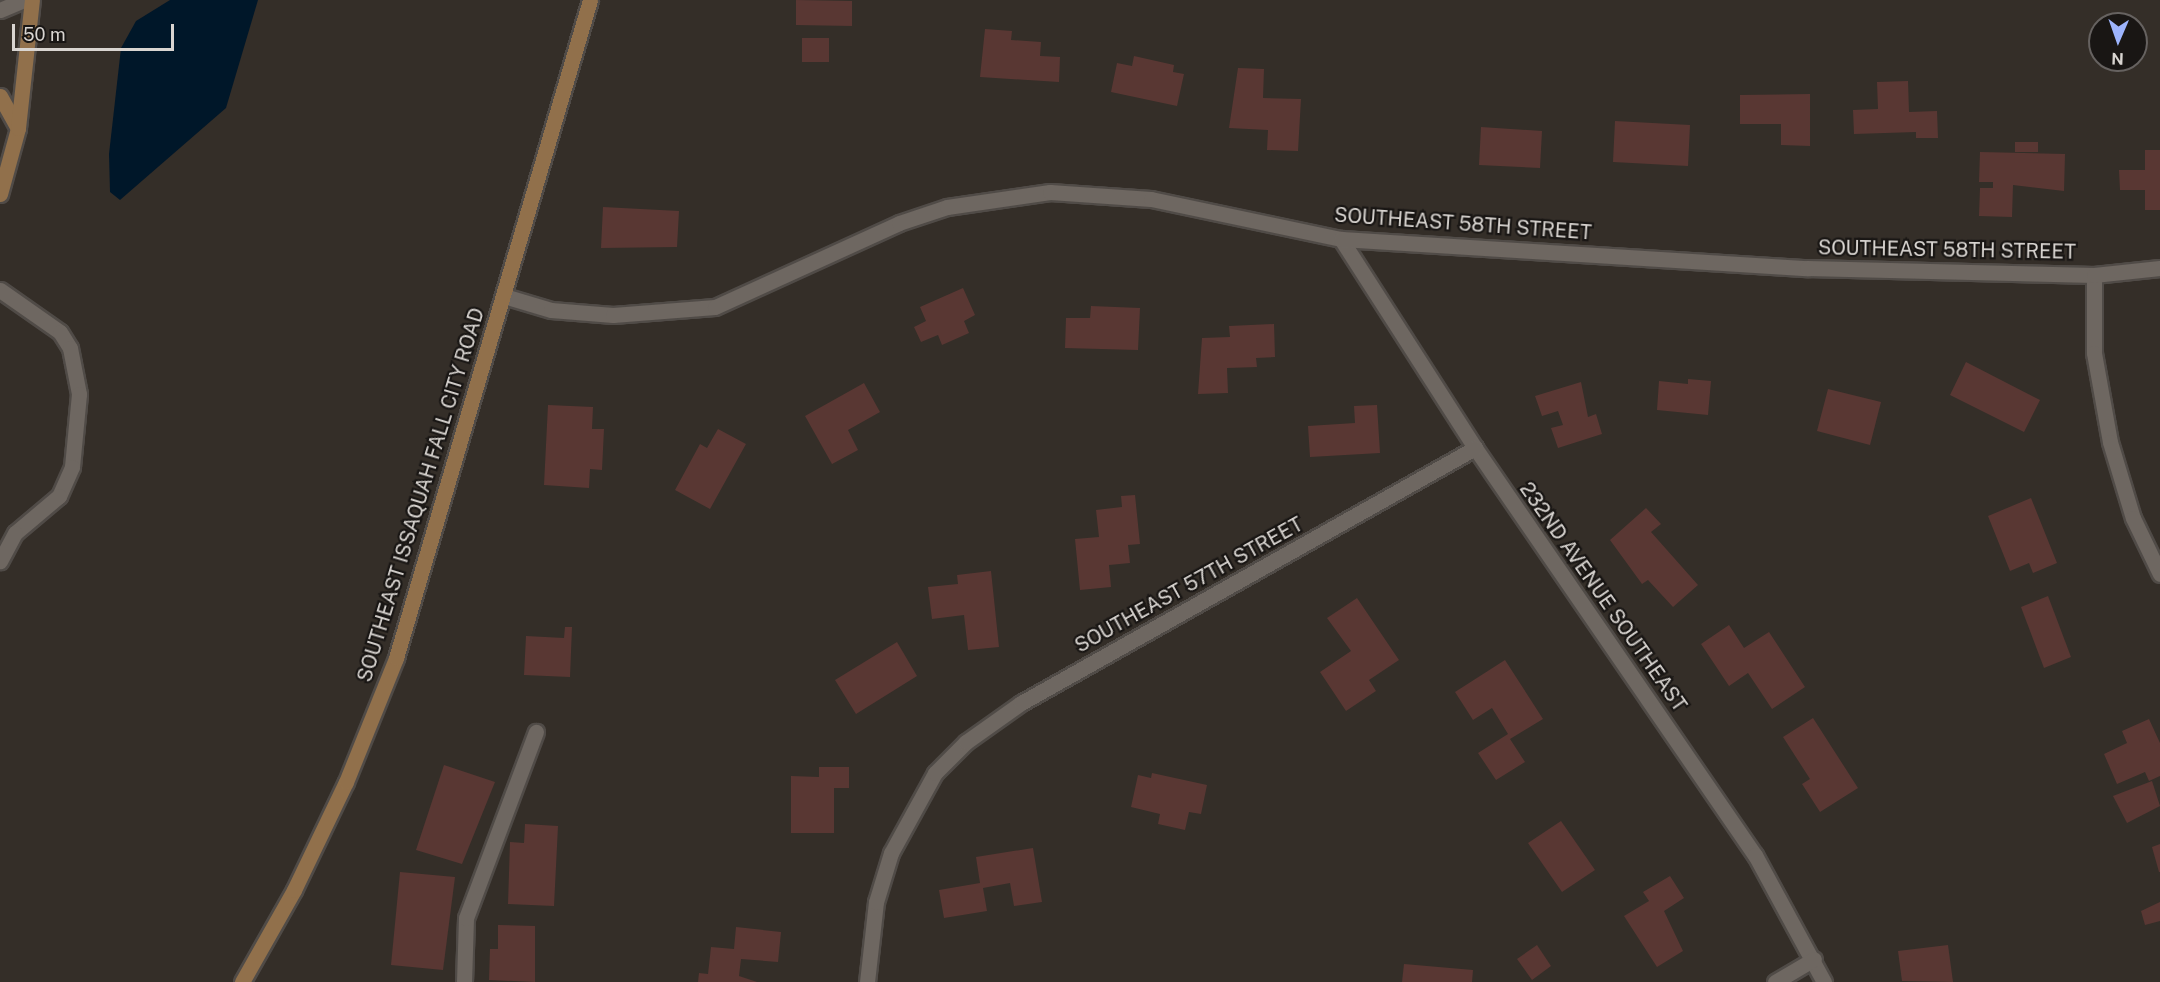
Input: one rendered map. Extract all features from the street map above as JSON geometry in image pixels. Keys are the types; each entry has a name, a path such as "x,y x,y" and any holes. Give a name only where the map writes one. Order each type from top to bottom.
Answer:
{"main road":[{"path":"0,194 18,128 32,0"},
{"name":"SOUTHEAST ISSAQUAH FALL CITY ROAD","path":"242,982 341,793 396,658 590,0"},
{"path":"0,96 18,128"}],"street":[{"path":"0,10 23,0"},
{"name":"SOUTHEAST 58TH STREET","path":"504,296 551,310 612,315 715,307 899,223 957,205 1050,192 1151,199 1341,239 1808,268 2094,275 2160,268"},
{"name":"232ND AVENUE SOUTHEAST","path":"1341,239 1475,448 1755,855 1814,959 1824,982"},
{"path":"2094,275 2094,353 2110,442 2133,518 2160,574"},
{"path":"0,290 60,332 70,348 79,394 72,467 63,486 15,532 0,561"},
{"name":"SOUTHEAST 57TH STREET","path":"867,982 876,902 891,853 935,773 966,742 1021,703 1475,448"},
{"path":"464,982 466,918 536,732"},
{"path":"1774,982 1814,959"}],"water":[{"path":"170,0 258,0 226,108 120,200 110,192 109,154 121,48 136,21"}],"building":[{"path":"796,0 852,1 852,26 796,25"},
{"path":"985,29 1012,31 1011,40 1041,42 1040,56 1060,57 1059,82 980,77"},
{"path":"802,38 829,38 829,62 802,62"},
{"path":"1134,56 1174,65 1173,72 1184,74 1177,106 1111,92 1117,63 1132,66"},
{"path":"1238,68 1264,69 1263,98 1301,99 1298,151 1267,150 1268,130 1229,128"},
{"path":"1908,81 1909,112 1937,111 1938,138 1916,138 1916,132 1854,134 1853,110 1878,109 1877,82"},
{"path":"1810,94 1810,146 1781,145 1781,124 1740,124 1740,95"},
{"path":"1615,121 1690,125 1688,166 1613,162"},
{"path":"1481,127 1542,131 1540,168 1479,165"},
{"path":"2015,142 2038,142 2038,152 2015,152"},
{"path":"2145,150 2160,150 2160,210 2145,210 2145,190 2120,190 2119,170 2145,170"},
{"path":"1980,152 2065,154 2064,191 2013,185 2012,217 1979,216 1980,188 1993,188 1993,182 1979,182"},
{"path":"603,207 679,211 677,247 601,248"},
{"path":"963,288 975,315 964,321 969,333 942,345 938,335 921,342 914,327 926,321 920,307"},
{"path":"1091,306 1140,308 1138,350 1065,348 1066,318 1090,318"},
{"path":"1274,324 1275,357 1256,358 1257,367 1227,368 1228,393 1198,394 1202,338 1230,337 1229,326"},
{"path":"1966,362 2040,400 2024,432 1950,395"},
{"path":"1688,379 1711,381 1708,415 1657,410 1659,381 1688,384"},
{"path":"1581,382 1588,417 1596,414 1602,434 1558,448 1551,428 1563,425 1558,411 1542,416 1535,396"},
{"path":"864,383 880,412 848,430 858,450 832,464 805,416"},
{"path":"1828,389 1881,402 1870,445 1817,431"},
{"path":"548,405 593,407 592,429 604,429 602,470 590,469 589,488 544,485"},
{"path":"1377,405 1380,453 1310,457 1308,426 1355,423 1354,406"},
{"path":"718,429 746,444 710,509 675,490 700,444 707,448"},
{"path":"1135,495 1140,544 1128,545 1130,563 1109,565 1111,587 1080,590 1075,539 1099,537 1096,510 1122,507 1121,496"},
{"path":"2031,498 2057,563 2033,573 2029,563 2010,571 1988,516"},
{"path":"1646,508 1661,524 1651,532 1698,585 1673,607 1648,580 1642,584 1610,540"},
{"path":"991,571 999,647 968,650 964,615 932,619 928,587 958,584 957,575"},
{"path":"2048,596 2071,657 2044,668 2021,607"},
{"path":"1357,598 1399,660 1369,680 1376,691 1346,711 1320,672 1351,651 1327,618"},
{"path":"1729,625 1744,648 1769,632 1805,687 1772,709 1748,673 1729,686 1701,644"},
{"path":"565,627 572,627 570,677 524,675 526,636 564,638"},
{"path":"897,642 917,676 856,714 835,680"},
{"path":"1505,660 1543,719 1510,739 1525,762 1496,780 1478,753 1508,734 1492,708 1473,720 1455,692"},
{"path":"1813,718 1858,788 1820,812 1802,784 1810,779 1783,737"},
{"path":"2149,719 2160,743 2160,776 2149,781 2145,772 2117,784 2104,754 2127,743 2122,731"},
{"path":"444,765 495,782 462,864 416,850"},
{"path":"819,767 849,767 849,788 834,788 834,833 791,833 791,776 819,777"},
{"path":"1152,773 1207,785 1201,814 1189,812 1185,830 1158,824 1160,814 1131,807 1138,775 1151,778"},
{"path":"2152,781 2160,806 2127,823 2113,796"},
{"path":"1561,821 1595,870 1562,892 1528,843"},
{"path":"525,824 558,826 554,906 508,904 510,842 524,843"},
{"path":"2160,844 2160,872 2159,872 2152,847"},
{"path":"1033,848 1042,902 1014,906 1010,883 983,888 987,911 944,918 939,890 980,883 976,857"},
{"path":"400,872 455,877 443,970 391,965"},
{"path":"1670,876 1684,898 1664,911 1683,951 1657,967 1624,916 1649,901 1643,892"},
{"path":"2160,902 2160,921 2145,925 2141,911"},
{"path":"498,925 535,926 535,982 489,980 490,949 498,949"},
{"path":"736,927 781,932 778,962 741,959 739,976 757,982 698,982 699,973 708,974 711,947 734,949"},
{"path":"1537,945 1551,966 1532,980 1517,959"},
{"path":"1948,945 1953,982 1902,981 1898,951"},
{"path":"1404,964 1473,970 1472,982 1402,982"}]}
